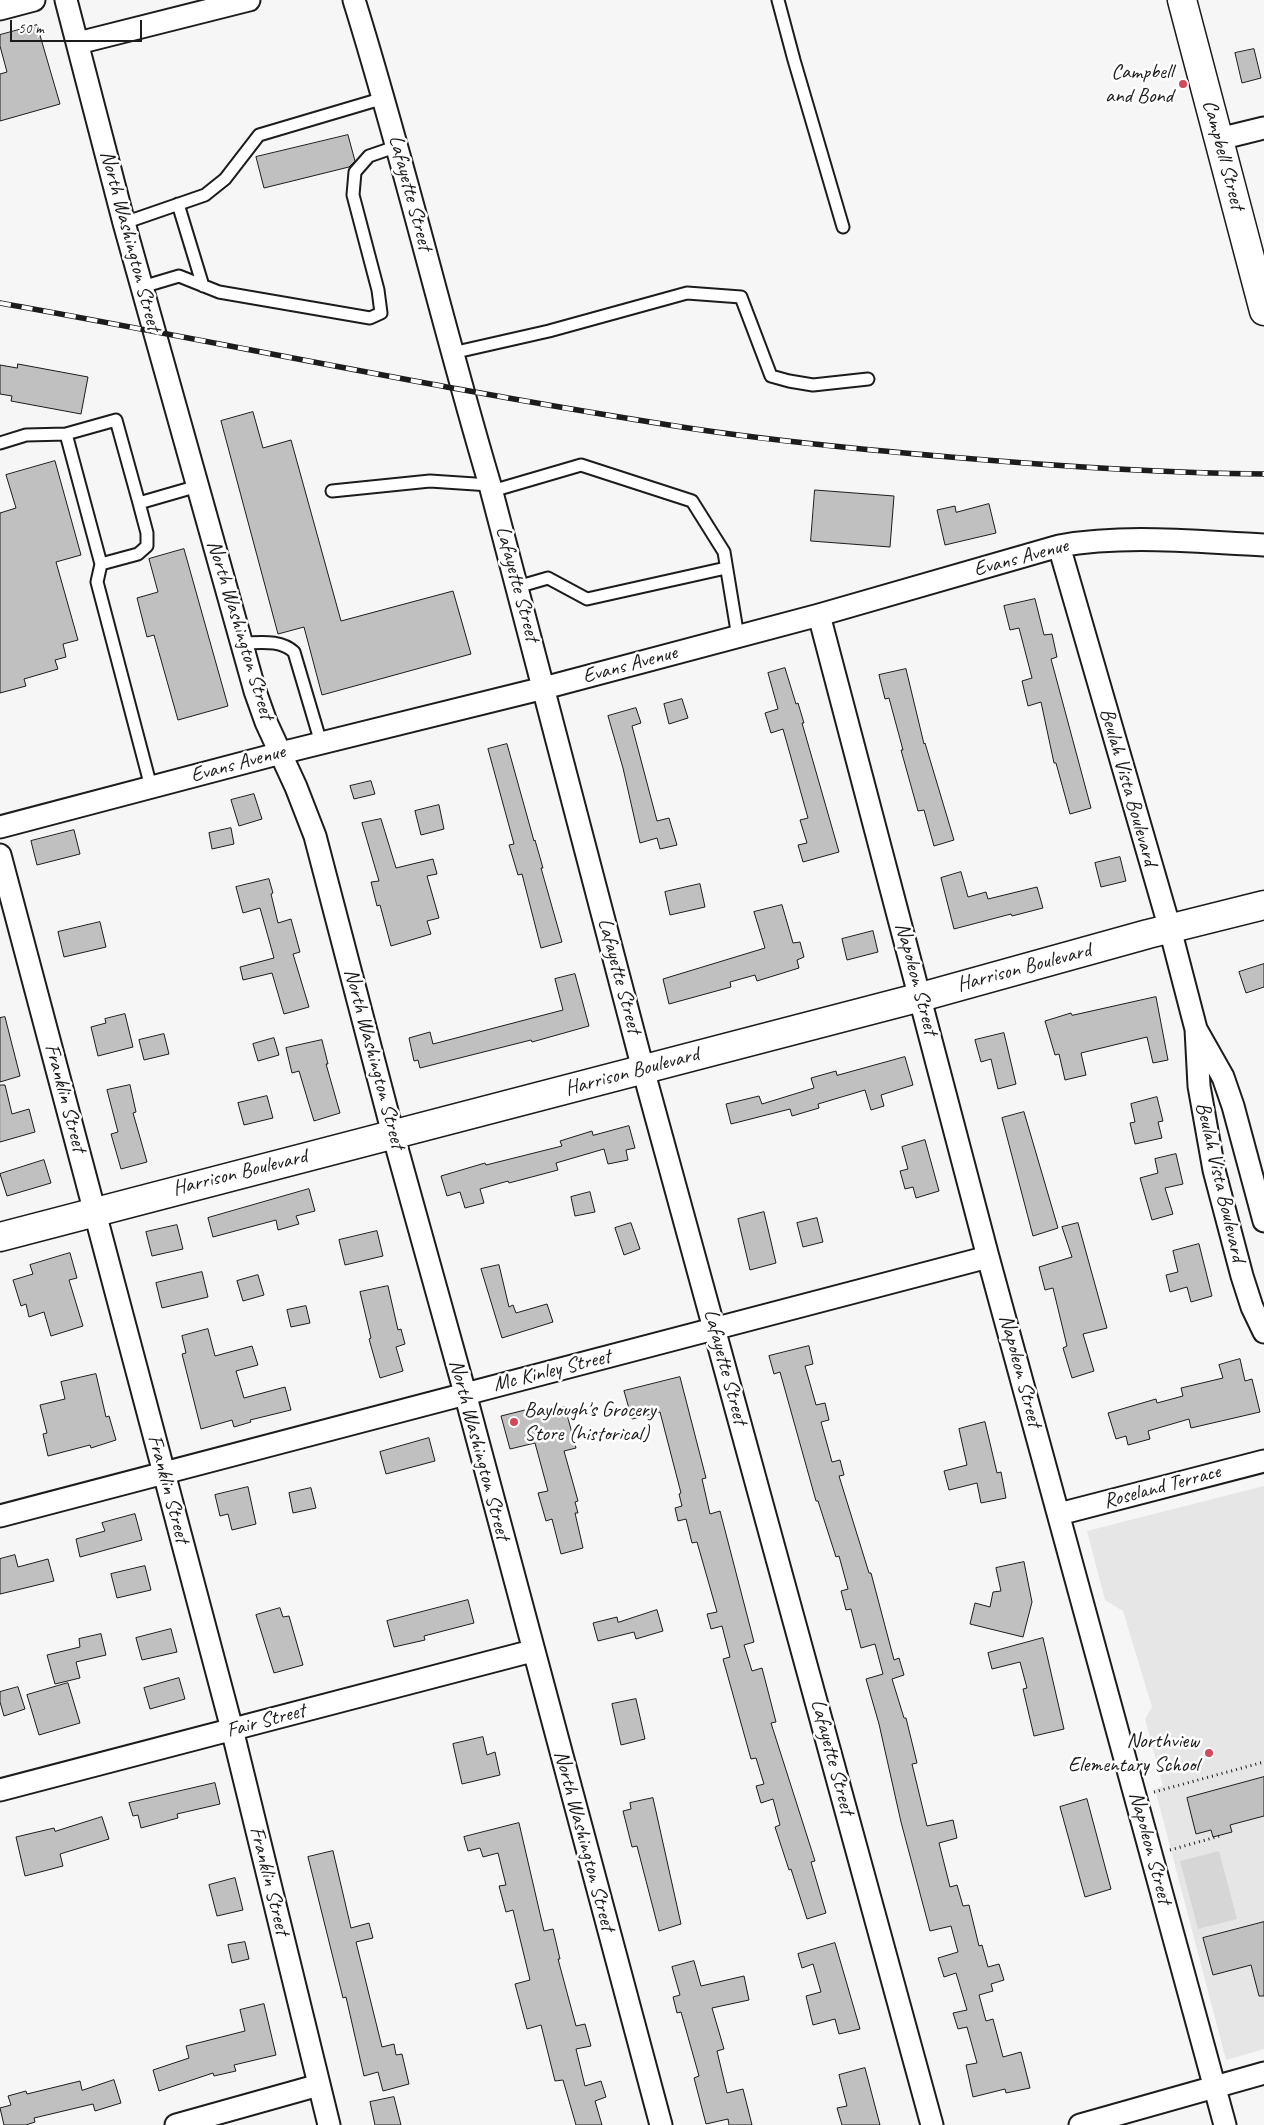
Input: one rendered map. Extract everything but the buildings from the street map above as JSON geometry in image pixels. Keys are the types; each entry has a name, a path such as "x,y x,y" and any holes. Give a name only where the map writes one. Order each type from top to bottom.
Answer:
{"street":[{"path":"0,9 34,0"},
{"name":"North Washington Street","path":"66,0 124,223 255,691 266,722 281,753 315,836 393,1134 465,1393 532,1651 661,2125"},
{"path":"78,44 213,4 249,0"},
{"name":"Lafayette Street","path":"354,0 398,146 452,352 491,488 644,1069 932,2125"},
{"name":"Campbell Street","path":"1182,0 1264,310"},
{"path":"1219,140 1264,128"},
{"name":"Evans Avenue","path":"0,827 281,753 544,688 819,615 1059,546 1093,540 1131,539 1264,545"},
{"name":"Beulah Vista Boulevard","path":"1059,546 1170,929 1196,1029 1199,1086 1214,1170 1242,1276 1252,1307 1264,1332"},
{"name":"Napoleon Street","path":"819,615 988,1257 1225,2125"},
{"name":"Franklin Street","path":"0,855 232,1729 329,2125"},
{"name":"Harrison Boulevard","path":"0,1236 921,997 1264,905"},
{"name":"Beulah Vista Boulevard","path":"1196,1029 1223,1077 1233,1106 1264,1221"},
{"name":"Mc Kinley Street","path":"0,1516 988,1257"},
{"name":"Roseland Terrace","path":"1059,1514 1264,1461"},
{"name":"Fair Street","path":"0,1790 532,1651"},
{"path":"1080,2125 1214,2086 1264,2074"},
{"path":"176,2125 319,2085"}],"lane":[{"path":"778,0 843,227"},
{"path":"124,223 205,195 225,179 259,135 384,98"},
{"path":"142,286 179,276 219,292 370,318 381,313 378,290 353,195 355,172 369,156 398,146"},
{"path":"178,204 203,286"},
{"path":"452,352 549,331 688,292 741,297 771,376 814,385 868,379"},
{"path":"0,443 26,435 66,434 116,420 147,533 147,546 138,554 101,564"},
{"path":"66,434 101,564 97,582 151,787"},
{"path":"332,491 430,481 491,488 581,465 692,501 724,552 738,636"},
{"path":"139,504 198,486"},
{"path":"517,587 548,578 587,599 726,568"},
{"path":"242,643 279,644 286,646 294,652 321,743"}],"path":[{"path":"1136,1797 1264,1762"},
{"path":"1152,1854 1223,1835"}],"shaded area":[{"name":"Northview Elementary School","path":"1264,1486 1264,2049 1226,2060 1155,1789 1163,1786 1145,1719 1152,1707 1123,1611 1105,1600 1087,1531"},
{"path":"1219,1851 1237,1919 1198,1929 1180,1861"}],"railway":[{"path":"0,303 501,397 739,435 915,454 1028,463 1146,471 1264,474"}],"place":[{"name":"Campbell and Bond","path":"1183,84"},
{"name":"Baylough's Grocery Store (historical)","path":"514,1422"},
{"name":"Northview Elementary School","path":"1209,1753"}]}
